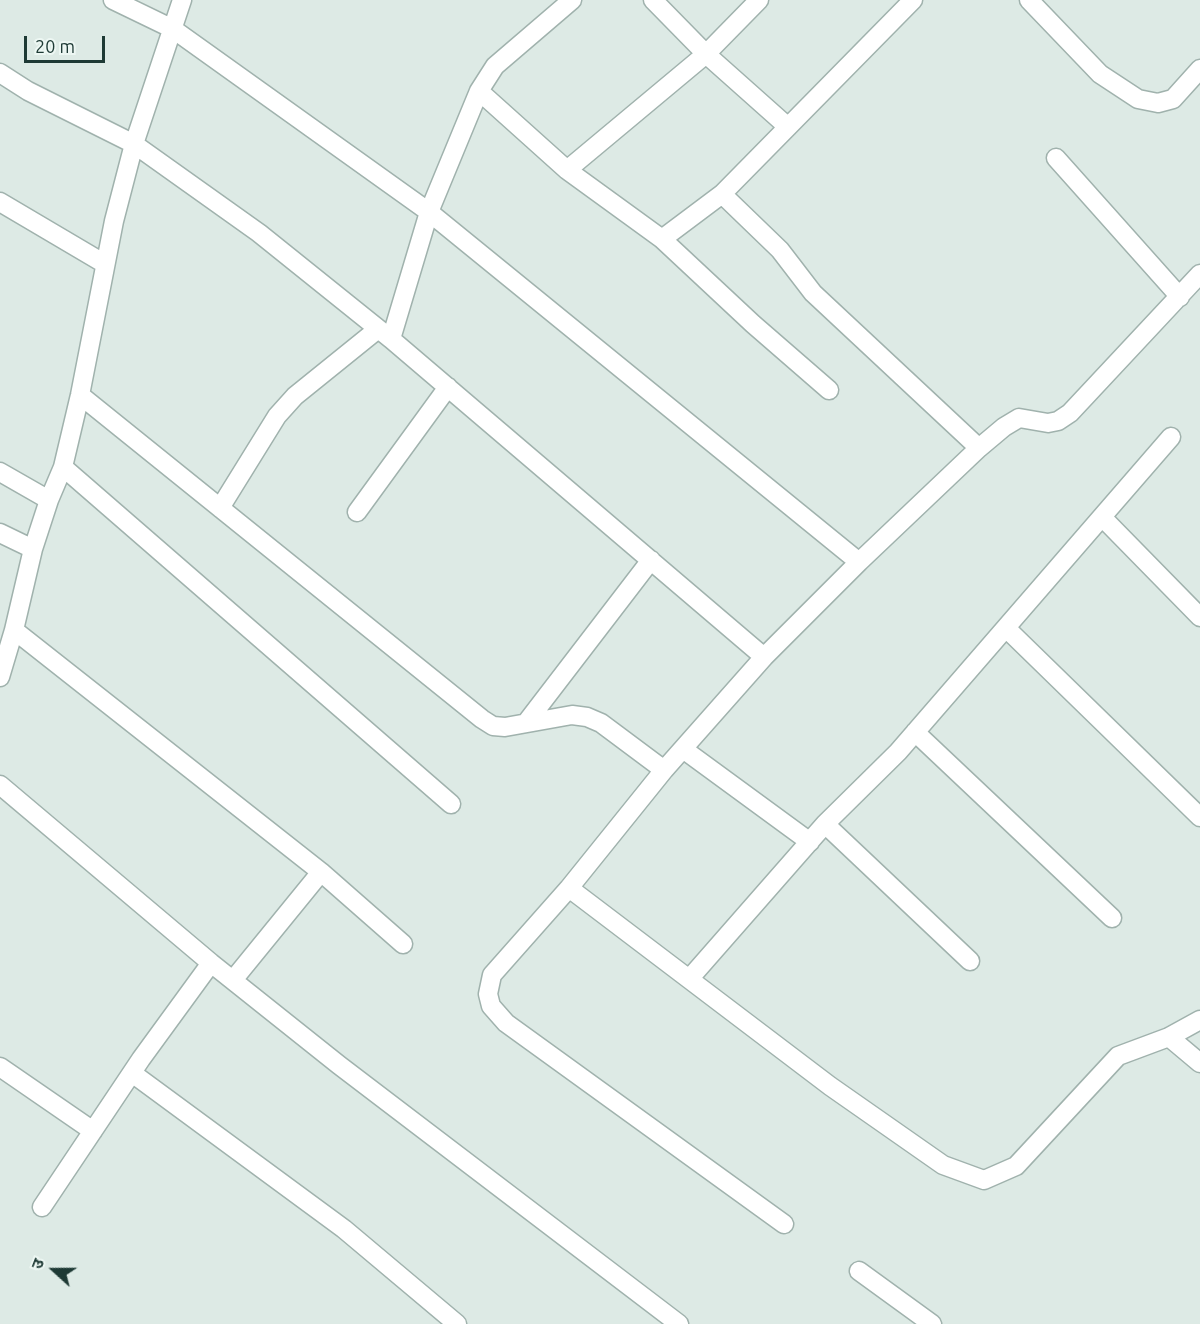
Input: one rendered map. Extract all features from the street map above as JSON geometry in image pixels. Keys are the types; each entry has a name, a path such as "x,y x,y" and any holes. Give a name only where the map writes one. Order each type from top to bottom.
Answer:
{"street":[{"path":"113,0 173,28 429,212 860,562"},
{"path":"0,677 14,630 33,549 49,500 63,467 80,395 114,220 134,144 183,0"},
{"path":"220,508 277,416 295,396 384,334 429,212 479,91 495,66 572,0"},
{"path":"653,0 706,54 788,127"},
{"path":"567,170 706,54 759,0"},
{"path":"662,238 722,194 913,0"},
{"path":"1029,0 1100,74 1138,99 1158,103 1173,99 1200,69"},
{"path":"0,73 28,91 134,144 259,233 384,334 764,657"},
{"path":"479,91 567,170 662,238 753,324 829,390"},
{"path":"1056,158 1180,297"},
{"path":"722,194 780,250 813,293 979,448"},
{"path":"0,202 105,264"},
{"path":"784,1224 506,1023 491,1006 488,994 492,975 569,888 664,770 764,657 860,562 1004,427 1019,418 1048,423 1058,421 1070,413 1200,274"},
{"path":"357,513 447,387"},
{"path":"80,395 482,719 493,726 505,727 572,715 587,717 601,723 664,770"},
{"path":"690,978 825,824 898,752 1171,437"},
{"path":"63,467 451,804"},
{"path":"0,472 49,500"},
{"path":"1102,517 1200,617"},
{"path":"0,533 33,549"},
{"path":"526,723 651,560"},
{"path":"1006,628 1200,817"},
{"path":"14,630 321,872 403,944"},
{"path":"915,732 1112,918"},
{"path":"683,749 810,842"},
{"path":"0,785 211,963 339,1065 680,1324"},
{"path":"825,824 970,961"},
{"path":"233,980 321,872"},
{"path":"569,888 830,1086 943,1165 984,1180 1016,1166 1118,1056 1169,1037 1200,1020"},
{"path":"42,1207 132,1073 211,963"},
{"path":"1169,1037 1200,1063"},
{"path":"0,1068 93,1131"},
{"path":"132,1073 344,1229 457,1324"},
{"path":"858,1271 932,1324"}]}
